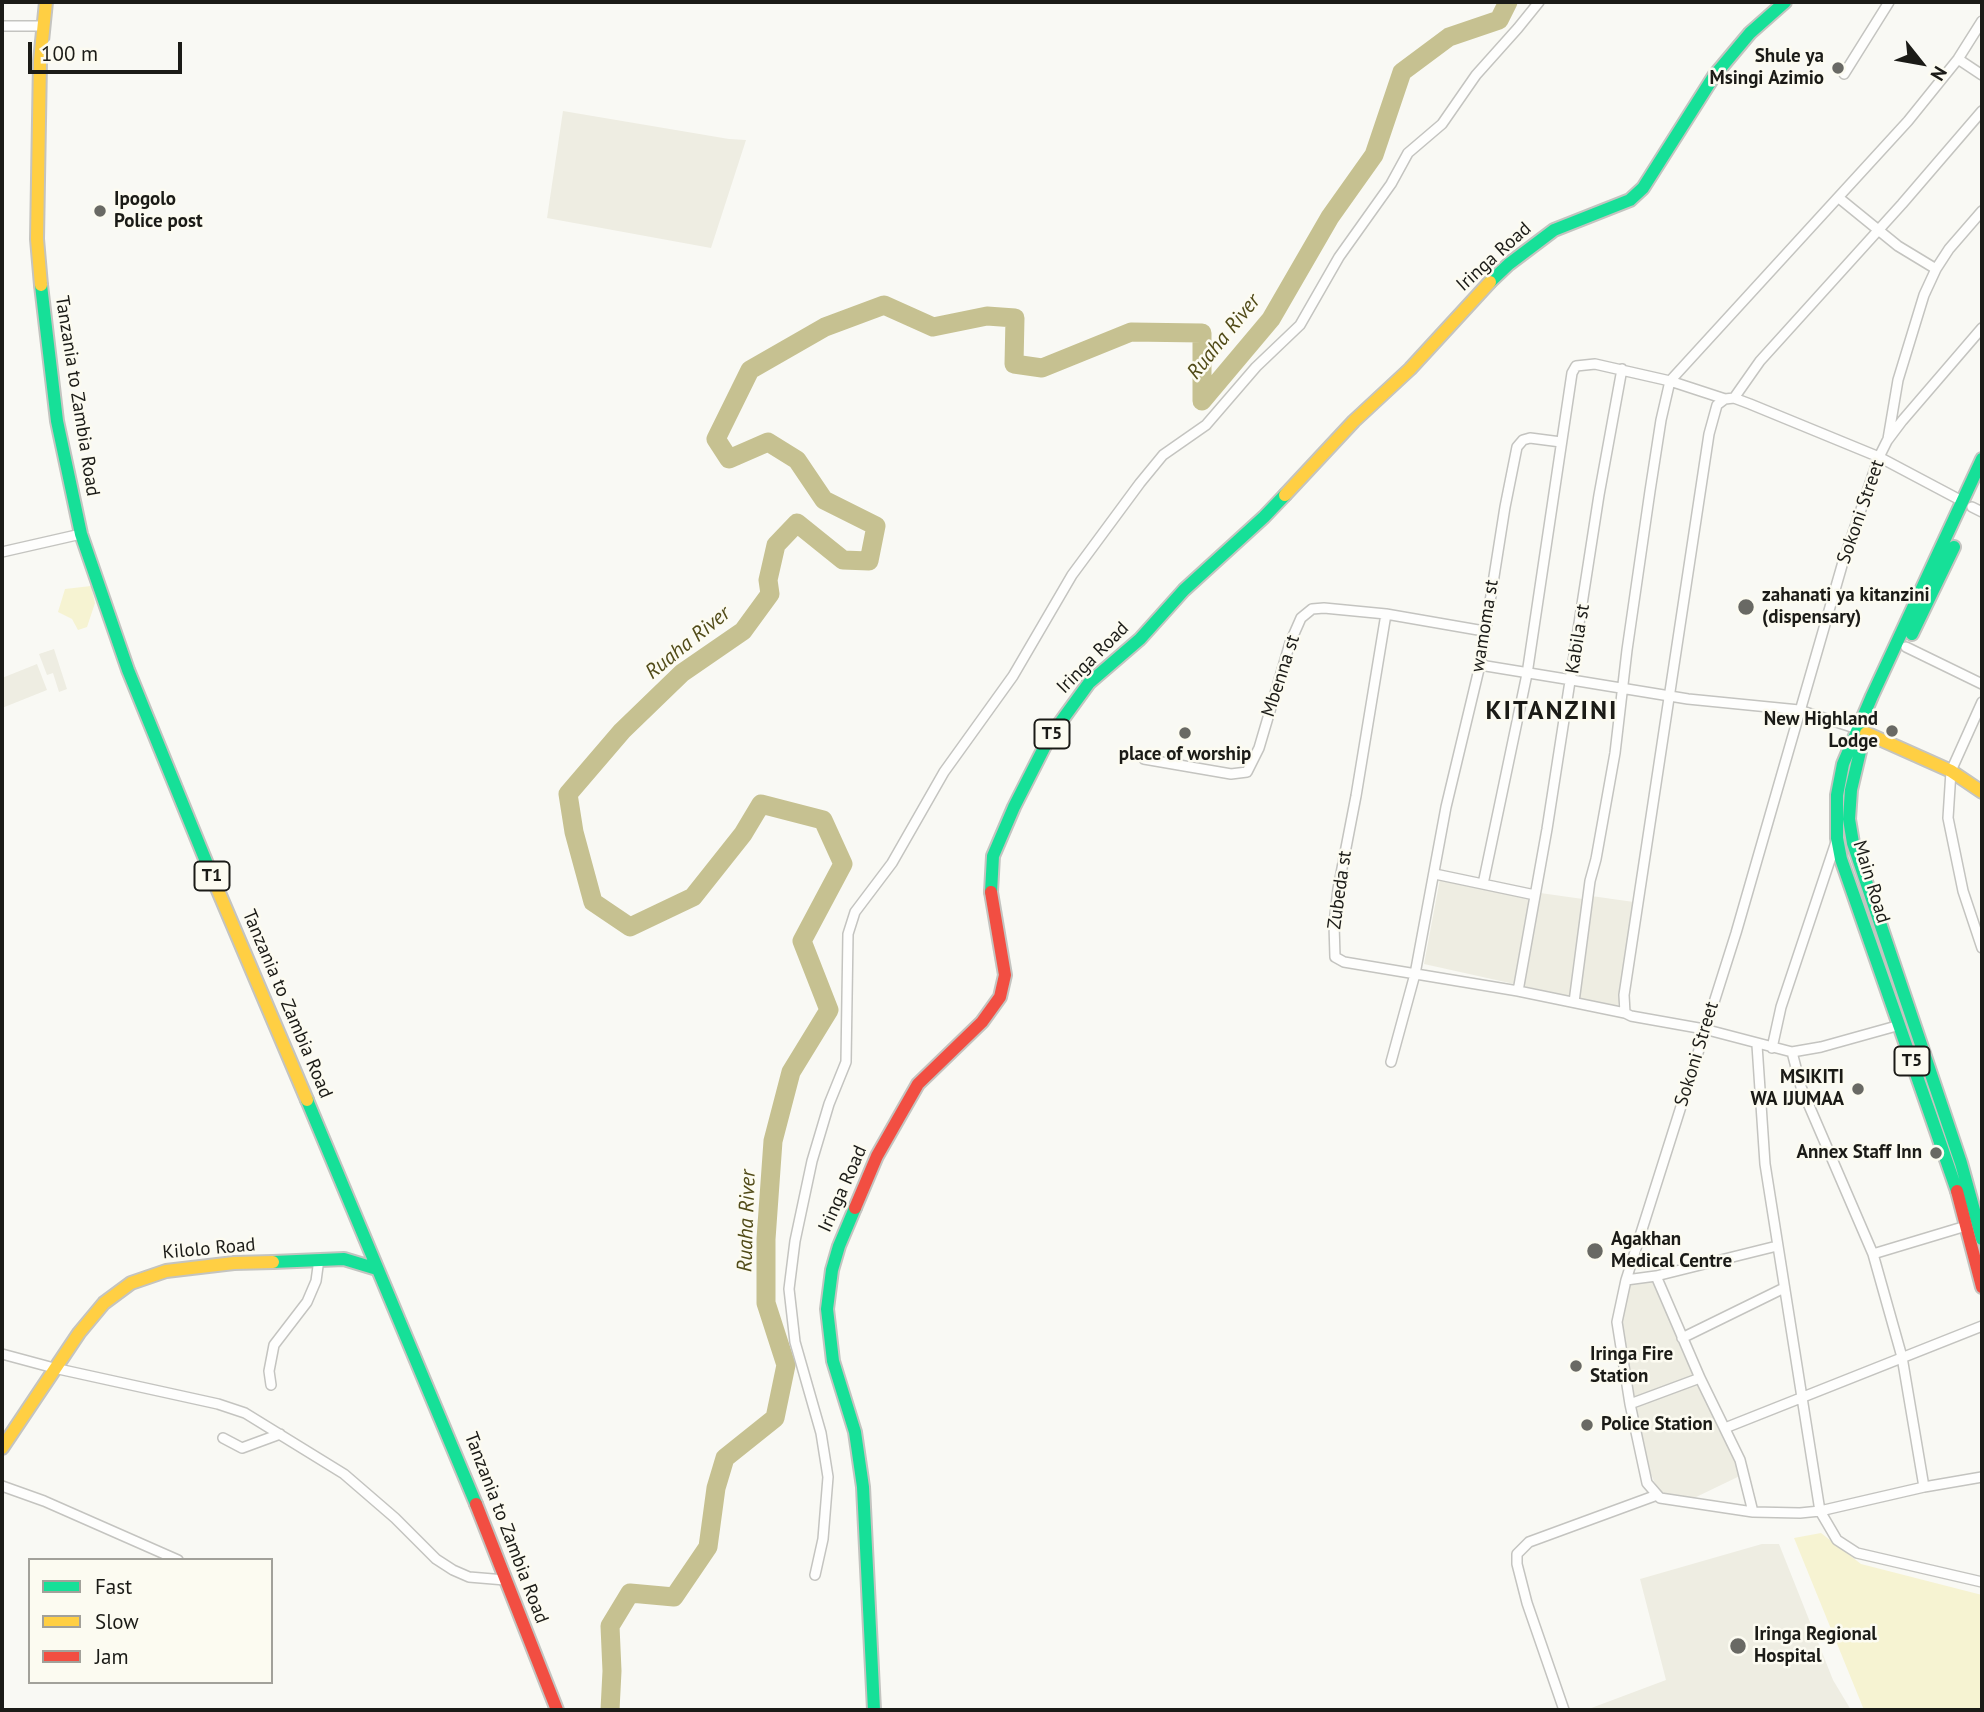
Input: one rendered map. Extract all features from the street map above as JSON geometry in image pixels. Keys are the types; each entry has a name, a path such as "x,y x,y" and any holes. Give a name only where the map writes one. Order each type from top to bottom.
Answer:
{"main road":[{"name":"Tanzania to Zambia Road","path":"46,2 42,26 37,239 57,421 81,534 128,670 196,838 444,1424 557,1710"},
{"name":"Iringa Road","path":"874,1710 863,1487 855,1432 833,1362 827,1310 832,1269 877,1156 918,1084 982,1021 1000,998 1005,975 991,895 993,856 1013,807 1049,738 1089,684 1140,639 1184,590 1264,517 1354,421 1410,369 1509,264 1553,230 1630,200 1643,188 1714,76 1750,33 1785,2"},
{"name":"Main Road","path":"1982,459 1972,507 1862,731 1843,764 1837,795 1837,838 1841,859 1952,1172 1982,1287"},
{"name":"T5","path":"1981,1232 1961,1163 1852,837 1849,819 1851,790 1862,731 1941,577 1982,484"},
{"path":"1862,731 1951,771 1980,788"},
{"name":"Kilolo Road","path":"2,1448 79,1332 104,1303 131,1283 150,1275 191,1267 319,1259 344,1259 377,1269"}],"street":[{"path":"815,1575 823,1539 828,1477 821,1433 795,1342 789,1289 794,1241 812,1161 846,1062 848,934 855,912 892,863 944,772 1013,676 1072,575 1140,483 1163,454 1206,425 1256,367 1300,325 1339,257 1391,184 1408,153 1442,124 1476,75 1539,2"},
{"path":"1844,74 1889,2"},
{"path":"1574,1002 1590,881 1615,753 1659,432 1670,381 1924,103 1958,59 1982,21"},
{"path":"2,26 42,26"},
{"path":"1958,59 1982,75"},
{"path":"1625,1013 1624,995 1631,942 1709,434 1717,405 1730,399 1760,361 1982,111"},
{"path":"1839,198 1913,257 1936,269"},
{"path":"1887,441 1898,380 1924,295 1949,249 1982,211"},
{"name":"Sokoni Street","path":"1657,1495 1647,1483 1630,1404 1617,1322 1626,1280 1736,933 1843,562 1879,457 1887,441 1982,328"},
{"path":"1483,884 1527,674 1572,373 1576,366 1595,364 1622,369 1730,399 1879,457 1972,507"},
{"name":"Kabila st","path":"1518,991 1622,369"},
{"name":"wamoma st","path":"1391,1062 1415,974 1446,807 1479,665 1517,447 1523,440 1530,438 1562,442"},
{"path":"2,552 81,534"},
{"name":"Mbenna st","path":"1143,760 1231,774 1247,772 1259,748 1280,672 1301,618 1312,609 1386,614 1484,631"},
{"name":"Zubeda st","path":"1386,614 1338,889 1333,949 1335,957 1344,962 1518,991 1704,1028 1757,1045 1792,1052"},
{"path":"1906,647 1982,684"},
{"path":"1479,665 1670,696 1799,710 1862,731"},
{"path":"1982,702 1951,771 1948,802 1950,831 1963,891 1982,948"},
{"path":"1772,1048 1781,1007 1837,838 1852,837"},
{"path":"1435,874 1535,895"},
{"path":"1900,1025 1833,1044 1792,1052 1801,1087 1873,1254 1902,1356 1924,1487"},
{"path":"1757,1045 1765,1164 1820,1511 1837,1540 1857,1553 1982,1583"},
{"path":"1873,1254 1966,1226"},
{"path":"1626,1280 1656,1276 1777,1246"},
{"path":"271,1385 269,1371 274,1346 307,1302 316,1281 319,1259"},
{"path":"1656,1276 1700,1378 1740,1460 1753,1513"},
{"path":"1682,1338 1784,1288"},
{"path":"1725,1428 1982,1326"},
{"path":"2,1354 237,1409 344,1474 444,1564 469,1577 506,1580"},
{"path":"1630,1404 1700,1378"},
{"path":"223,1438 242,1448 280,1434"},
{"path":"1564,1710 1527,1603 1517,1564 1517,1555 1529,1542 1657,1495 1660,1498 1753,1513 1820,1511 1924,1487 1982,1477"},
{"path":"2,1486 44,1501 173,1558"}],"shaded area":[{"path":"563,111 746,140 711,248 547,218"},
{"path":"91,586 95,603 87,627 78,630 72,619 58,612 65,589"},
{"path":"54,649 67,689 59,692 53,673 47,675 39,654"},
{"path":"37,664 47,690 2,708 2,678"},
{"path":"1440,879 1583,899 1584,895 1634,902 1618,1007 1424,964"},
{"path":"1655,1277 1721,1410 1748,1472 1692,1499 1659,1492 1647,1466 1634,1409 1621,1319 1630,1284"},
{"path":"1821,1533 1861,1564 1982,1595 1982,1710 1864,1710 1794,1538"},
{"name":"Iringa Regional Hospital","path":"1762,1544 1779,1544 1833,1680 1851,1710 1586,1710 1666,1680 1640,1579"}],"waterway":[{"name":"Ruaha River","path":"610,1710 610,1626 630,1593 674,1597 708,1547 716,1488 725,1458 775,1418 786,1365 766,1303 766,1239 773,1141 791,1072 829,1010 802,941 843,864 823,820 761,804 743,834 693,897 630,927 593,902 574,832 568,794 622,731 682,673 743,631 770,594 768,580 776,545 797,523 843,560 869,561 876,526 824,500 797,460 768,442 729,459 716,439 750,370 825,327 884,305 933,327 987,316 1015,318 1014,364 1042,368 1131,332 1202,333 1202,401 1271,319 1330,217 1374,155 1402,72 1449,37 1499,20 1508,2"}],"traffic: fast":[{"path":"1490,282 1554,230 1630,200 1643,188 1714,76 1750,33 1785,2"},
{"path":"41,285 57,421 81,534 128,670 214,881"},
{"path":"1957,1191 1841,859 1837,838 1837,795 1843,764 1872,696 1982,459"},
{"path":"991,892 993,856 1014,807 1049,738 1089,683 1140,639 1184,590 1285,495"},
{"path":"1912,634 1954,547"},
{"path":"1862,743 1851,790 1849,819 1853,843 1961,1163 1982,1239"},
{"path":"307,1100 476,1504"},
{"path":"855,1208 832,1270 827,1309 833,1361 855,1432 863,1487 874,1710"},
{"path":"273,1262 344,1259 377,1269"}],"traffic: slow":[{"path":"41,285 37,239 40,61 46,2"},
{"path":"1285,495 1354,421 1410,369 1490,282"},
{"path":"1866,733 1951,771 1982,792"},
{"path":"214,881 307,1100"},
{"path":"2,1448 79,1333 104,1303 131,1283 166,1271 234,1263 273,1262"}],"traffic: jam":[{"path":"855,1208 877,1156 918,1084 982,1022 1000,997 1005,975 991,892"},
{"path":"1957,1191 1982,1287"},
{"path":"476,1504 557,1710"}],"place":[{"name":"Shule ya Msingi Azimio","path":"1838,68"},
{"name":"Ipogolo Police post","path":"100,211"},
{"name":"zahanati ya kitanzini (dispensary)","path":"1746,607"},
{"name":"New Highland Lodge","path":"1892,731"},
{"name":"place of worship","path":"1185,733"},
{"name":"MSIKITI WA IJUMAA","path":"1858,1089"},
{"name":"Annex Staff Inn","path":"1936,1153"},
{"name":"Agakhan Medical Centre","path":"1595,1251"},
{"name":"Iringa Fire Station","path":"1576,1366"},
{"name":"Police Station","path":"1587,1425"},
{"name":"Iringa Regional Hospital","path":"1738,1646"}],"district":[{"name":"KITANZINI","path":"1552,712"}]}
